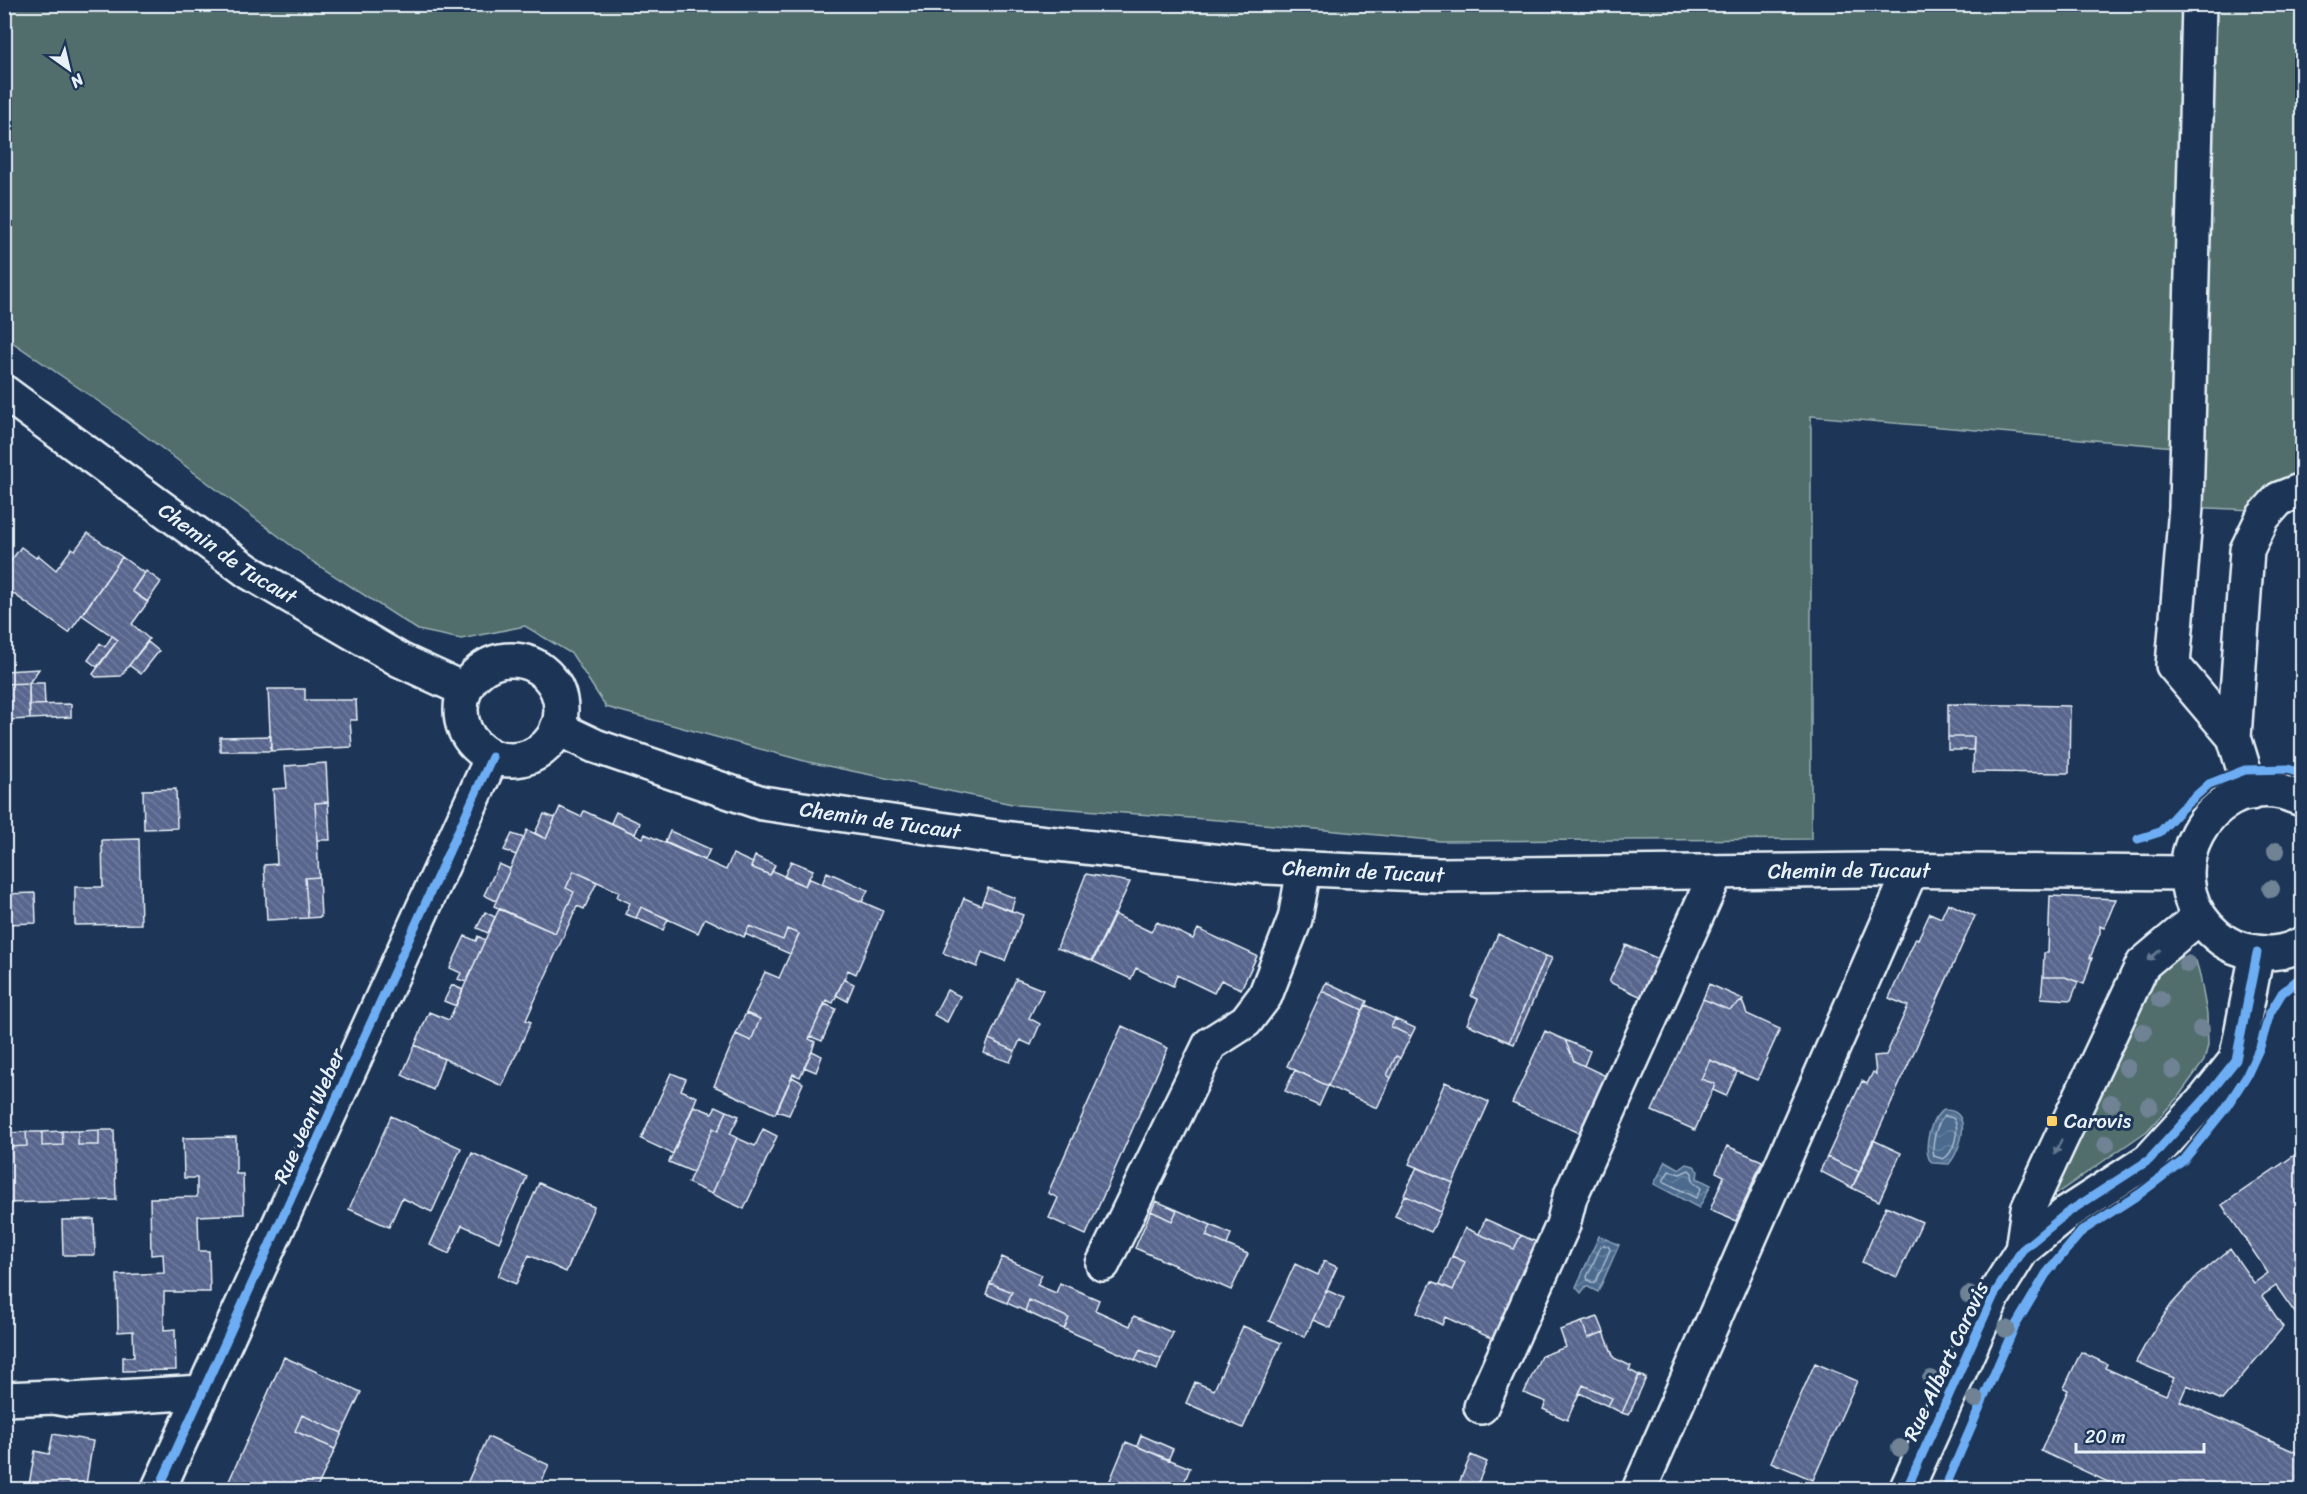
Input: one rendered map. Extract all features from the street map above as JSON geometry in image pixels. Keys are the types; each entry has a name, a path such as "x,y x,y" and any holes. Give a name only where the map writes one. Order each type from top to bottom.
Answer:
{"main road":[{"path":"2199,4 2186,507 2173,665 2234,736"},
{"name":"Chemin de Tucaut","path":"4,393 249,572 382,651 465,690"},
{"path":"2251,793 2234,736 2247,550 2263,518 2279,499 2302,490"},
{"path":"512,659 533,665 549,678 558,693 561,710 557,729 548,744 531,755 511,760 492,756 476,746 465,730 461,711 465,690 476,674 491,664 512,659"},
{"name":"Chemin de Tucaut","path":"557,729 595,746 762,803 1002,838 1268,867 1440,875 1911,870 2186,873"},
{"name":"Rue Jean Weber","path":"158,1490 492,756"},
{"path":"2302,799 2280,792 2251,793 2229,800 2199,828 2187,857 2186,873 2192,903 2199,917 2217,937 2236,948 2257,953 2288,952 2302,944"},
{"path":"1102,1264 1210,1044 1246,1021 1265,996 1295,919 1304,869"},
{"path":"1639,1490 1911,870"},
{"path":"1481,1407 1563,1225 1570,1197 1716,873"},
{"path":"2022,1250 2028,1209 2143,964 2199,917"},
{"name":"Rue Albert Carovis","path":"1906,1490 1994,1295 2022,1250 2067,1213 2149,1160 2205,1099 2236,1060 2257,953"},
{"path":"4,1399 54,1397 70,1400 202,1392"}],"green space":[{"path":"5,5 2302,5 2302,512 2186,507 2187,448 1811,416 1811,839 1440,841 1231,821 1017,805 808,762 606,707 572,654 525,626 461,639 418,630 313,562 111,410 5,337"},
{"path":"2181,957 2190,957 2196,961 2200,975 2207,1014 2208,1045 2204,1061 2178,1097 2147,1131 2050,1198 2152,976"}],"water":[{"path":"1944,1110 1953,1111 1962,1123 1958,1150 1949,1164 1933,1163 1929,1159 1927,1147 1932,1125"},
{"path":"1666,1161 1680,1169 1687,1164 1694,1166 1698,1171 1697,1178 1711,1185 1699,1208 1654,1184"},
{"path":"1599,1236 1619,1245 1598,1292 1586,1286 1581,1293 1576,1287"}],"building":[{"path":"88,533 122,557 69,633 4,587 4,570 21,547 36,558 38,555 56,570 72,548 75,550"},
{"path":"122,557 144,573 132,591 148,602 132,624 149,639 121,676 96,677 93,674 118,640 82,615"},
{"path":"146,571 161,582 147,602 132,591"},
{"path":"112,636 118,640 97,667 88,660 100,643 105,647"},
{"path":"148,642 159,651 141,674 129,665"},
{"path":"39,669 29,683 4,684 4,671"},
{"path":"29,683 44,683 45,705 29,705"},
{"path":"29,683 30,719 9,720 9,712 4,712 4,684"},
{"path":"268,689 305,689 305,700 356,700 357,720 350,720 352,747 271,751"},
{"path":"71,704 71,717 30,719 29,705"},
{"path":"1948,704 2070,706 2069,773 1973,772 1974,737 1948,737"},
{"path":"271,736 271,751 220,751 220,737"},
{"path":"1948,737 1974,737 1973,750 1948,750"},
{"path":"326,763 328,802 315,803 319,877 305,878 308,918 267,920 264,865 277,864 273,789 287,788 285,766"},
{"path":"176,789 177,828 144,829 143,790"},
{"path":"328,802 330,840 317,840 315,803"},
{"path":"560,807 581,817 584,811 643,838 645,834 726,870 733,854 753,863 751,867 770,875 773,871 805,886 808,878 883,911 856,974 848,970 833,1003 826,1000 809,1039 815,1042 812,1051 800,1077 793,1074 775,1114 714,1086 736,1034 751,1041 760,1019 746,1013 765,972 779,978 799,934 787,929 783,940 749,926 744,937 705,918 698,933 641,907 636,918 625,914 630,903 617,897 619,892 574,871 566,888 574,892 555,933 494,906 527,830 546,839"},
{"path":"616,812 640,823 635,834 611,823"},
{"path":"544,814 555,818 546,839 535,833"},
{"path":"670,831 710,849 705,860 665,842"},
{"path":"512,834 524,838 516,855 504,850"},
{"path":"139,839 141,924 75,925 75,887 103,887 102,840"},
{"path":"755,856 775,865 770,875 751,867"},
{"path":"791,861 813,870 805,886 784,877"},
{"path":"499,864 510,869 496,901 484,895"},
{"path":"574,871 597,882 584,909 577,906 526,1020 531,1022 502,1086 415,1045 429,1012 449,1020 499,909 555,933 574,892 566,888"},
{"path":"827,872 868,890 862,902 822,884"},
{"path":"1086,874 1130,882 1093,961 1057,948"},
{"path":"319,877 321,917 308,918 305,878"},
{"path":"988,888 1015,898 1011,911 983,900"},
{"path":"35,893 36,923 4,924 4,894"},
{"path":"2050,896 2116,899 2104,928 2100,926 2100,933 2090,958 2092,958 2084,984 2065,977 2043,977 2044,953 2048,953"},
{"path":"964,898 981,905 983,900 1023,915 1005,961 982,952 977,967 943,953"},
{"path":"1948,903 1975,916 1860,1172 1827,1157 1862,1081 1867,1084 1873,1072 1876,1074 1874,1056 1886,1055 1908,1006 1889,998 1916,938 1918,939 1930,913 1941,918"},
{"path":"641,907 668,919 663,930 636,918"},
{"path":"485,912 495,917 488,933 477,928"},
{"path":"1114,914 1151,932 1157,922 1193,939 1198,929 1257,956 1241,989 1221,980 1214,993 1177,975 1173,986 1136,968 1131,979 1092,961"},
{"path":"749,926 783,940 787,929 799,934 790,954 745,934"},
{"path":"1498,934 1546,956 1509,1042 1467,1024 1478,999 1471,996"},
{"path":"465,936 476,941 478,936 485,940 466,982 458,979 461,973 450,968"},
{"path":"1626,945 1661,960 1644,998 1609,982"},
{"path":"1546,956 1552,958 1514,1044 1509,1042"},
{"path":"2043,977 2065,977 2078,982 2071,1000 2041,998"},
{"path":"844,979 854,984 847,1001 836,995"},
{"path":"1016,979 1043,990 1029,1018 1040,1024 1031,1045 1020,1040 1015,1051 989,1039"},
{"path":"1326,982 1367,1001 1363,1010 1322,991"},
{"path":"1709,984 1743,999 1729,1010 1703,999"},
{"path":"452,985 463,990 456,1006 444,1001"},
{"path":"947,990 960,996 947,1022 934,1015"},
{"path":"1322,991 1363,1010 1328,1086 1287,1066"},
{"path":"1703,999 1729,1010 1742,1001 1747,1014 1780,1029 1757,1080 1710,1060 1701,1079 1715,1084 1695,1130 1652,1111"},
{"path":"825,1004 836,1009 822,1041 810,1036"},
{"path":"1366,1005 1395,1019 1391,1027 1411,1036 1400,1058 1396,1056 1387,1075 1391,1078 1377,1108 1328,1086"},
{"path":"746,1013 760,1019 751,1041 736,1034"},
{"path":"1395,1019 1415,1028 1411,1036 1391,1027"},
{"path":"1122,1026 1168,1048 1086,1235 1049,1218 1058,1198 1048,1193"},
{"path":"1545,1031 1565,1040 1574,1061 1608,1077 1582,1134 1512,1103"},
{"path":"989,1039 1015,1051 1010,1062 984,1053"},
{"path":"1565,1040 1590,1051 1584,1066 1574,1061"},
{"path":"415,1045 444,1059 433,1090 402,1075"},
{"path":"812,1051 822,1056 816,1072 804,1067"},
{"path":"1396,1056 1400,1058 1391,1078 1387,1075"},
{"path":"1710,1060 1737,1072 1726,1096 1713,1090 1715,1084 1701,1079"},
{"path":"1295,1070 1328,1086 1319,1106 1285,1091"},
{"path":"671,1073 686,1079 681,1090 697,1097 673,1154 641,1139"},
{"path":"792,1077 803,1083 789,1115 777,1111"},
{"path":"1445,1082 1489,1102 1453,1183 1409,1164"},
{"path":"694,1106 712,1113 716,1106 727,1111 718,1131 713,1128 693,1172 669,1162"},
{"path":"727,1111 739,1116 730,1134 737,1138 712,1194 688,1183 713,1128 718,1131"},
{"path":"391,1116 461,1148 432,1212 402,1198 389,1227 349,1209"},
{"path":"763,1129 777,1136 744,1209 712,1194 737,1138 755,1146"},
{"path":"99,1130 114,1130 116,1200 4,1203 4,1133 6,1133 7,1147 27,1146 26,1132 42,1132 42,1146 63,1145 62,1131 78,1131 78,1145 99,1145"},
{"path":"99,1130 99,1145 78,1145 78,1131"},
{"path":"62,1131 63,1145 42,1146 42,1132"},
{"path":"26,1132 27,1146 7,1147 6,1133"},
{"path":"236,1137 236,1174 243,1174 244,1214 198,1216 199,1251 209,1251 210,1292 164,1292 164,1330 175,1329 176,1370 123,1371 123,1357 134,1357 133,1331 118,1332 117,1275 164,1273 163,1254 151,1255 150,1198 197,1197 197,1178 184,1178 183,1138"},
{"path":"1873,1140 1901,1153 1879,1201 1852,1188"},
{"path":"1727,1146 1762,1161 1736,1221 1710,1210 1724,1176 1716,1172"},
{"path":"2302,1150 2302,1323 2276,1286 2262,1296 2283,1327 2222,1400 2187,1385 2180,1401 2302,1455 2302,1490 2125,1490 2041,1451 2068,1390 2064,1388 2081,1352 2107,1364 2105,1368 2166,1395 2174,1378 2136,1362 2171,1305 2196,1277 2230,1249 2254,1283 2268,1273 2222,1205"},
{"path":"472,1153 527,1177 499,1242 462,1225 449,1254 430,1245"},
{"path":"1827,1157 1860,1172 1852,1188 1820,1171"},
{"path":"1417,1167 1453,1183 1441,1212 1404,1195"},
{"path":"539,1183 594,1207 566,1272 529,1255 516,1284 498,1276"},
{"path":"1404,1195 1441,1212 1431,1232 1395,1216"},
{"path":"1156,1201 1177,1210 1172,1221 1151,1211"},
{"path":"1886,1206 1922,1222 1897,1277 1862,1262"},
{"path":"1177,1210 1211,1225 1206,1236 1248,1254 1231,1290 1135,1248 1151,1211 1172,1221"},
{"path":"94,1219 95,1255 63,1255 62,1220"},
{"path":"1485,1219 1521,1235 1514,1249 1479,1234"},
{"path":"1211,1225 1231,1234 1227,1245 1206,1236"},
{"path":"1465,1228 1514,1249 1521,1235 1543,1245 1512,1316 1505,1313 1493,1339 1445,1317 1442,1325 1417,1313 1432,1281 1453,1290 1465,1262 1452,1256"},
{"path":"1452,1256 1465,1262 1453,1290 1440,1284"},
{"path":"1002,1257 1042,1275 1037,1285 1056,1293 1060,1283 1099,1300 1095,1310 1130,1326 1134,1316 1173,1333 1161,1359 1140,1350 1135,1360 1064,1329 1069,1318 1029,1300 1025,1311 1007,1303 1012,1292 990,1283"},
{"path":"1324,1261 1337,1267 1305,1337 1269,1321 1295,1264 1318,1275"},
{"path":"990,1283 1012,1292 1007,1303 986,1294"},
{"path":"1326,1290 1344,1298 1331,1328 1313,1320"},
{"path":"1029,1300 1069,1318 1064,1329 1025,1311"},
{"path":"1598,1317 1604,1332 1588,1338 1582,1322"},
{"path":"1582,1322 1588,1338 1604,1332 1614,1358 1631,1366 1629,1370 1639,1375 1622,1413 1608,1406 1612,1398 1583,1385 1567,1420 1543,1409 1546,1402 1524,1393 1541,1356 1566,1347 1560,1330"},
{"path":"1243,1326 1281,1343 1243,1428 1186,1403 1195,1382 1214,1390"},
{"path":"1140,1350 1161,1359 1157,1370 1135,1360"},
{"path":"284,1357 361,1392 342,1433 302,1415 295,1431 335,1449 316,1490 225,1490"},
{"path":"1815,1363 1857,1381 1813,1480 1771,1462"},
{"path":"1639,1375 1646,1378 1629,1415 1622,1413"},
{"path":"1583,1385 1612,1398 1608,1406 1579,1393"},
{"path":"302,1415 342,1433 335,1449 295,1431"},
{"path":"53,1434 93,1441 85,1490 28,1490 35,1451 49,1454"},
{"path":"1141,1435 1173,1449 1168,1460 1137,1446"},
{"path":"488,1437 549,1465 538,1490 464,1490"},
{"path":"1126,1442 1190,1468 1181,1490 1106,1490"},
{"path":"1471,1455 1487,1462 1475,1490 1459,1483"}],"cycle path":[{"path":"158,1490 492,757"},
{"path":"2138,839 2160,832 2209,784 2245,770 2288,769 2302,774"},
{"path":"1906,1490 1994,1295 2022,1250 2067,1213 2149,1160 2205,1099 2236,1060 2257,953"},
{"path":"1944,1490 2014,1328 2046,1274 2082,1231 2141,1193 2184,1160 2225,1109 2247,1075 2260,1047 2270,1013 2282,993 2302,976"}],"place":[{"name":"Carovis","path":"2052,1121"}]}
